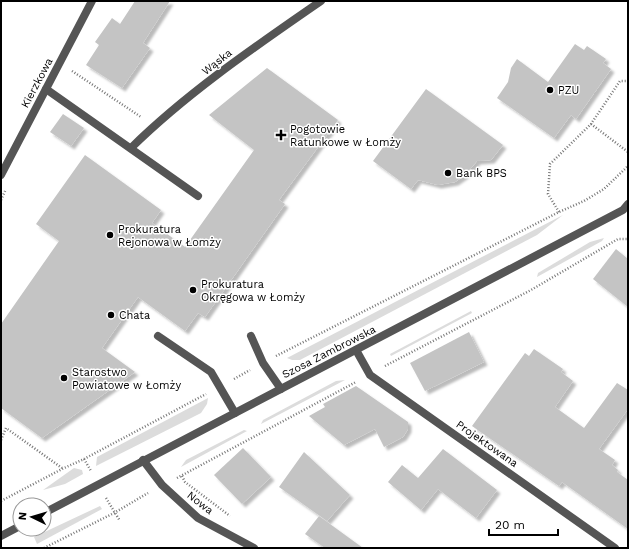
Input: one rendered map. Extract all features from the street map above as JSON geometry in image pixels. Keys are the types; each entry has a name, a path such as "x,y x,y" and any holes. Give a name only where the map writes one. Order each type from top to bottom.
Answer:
{"street":[{"name":"Kierzkowa","path":"1,175 92,1"},
{"name":"Wąska","path":"131,148 152,128 243,55 321,1"},
{"path":"46,89 198,196"},
{"name":"Szosa Zambrowska","path":"52,509 626,208"},
{"path":"158,336 211,372 235,413"},
{"path":"251,336 263,363 281,389"},
{"name":"Projektowana","path":"356,350 370,375 615,548"},
{"name":"Nowa","path":"143,460 162,485 198,518 254,548"},
{"path":"1,536 12,530"}],"path":[{"path":"70,70 142,118 148,114"},
{"path":"559,212 548,194 550,164 591,124 620,81 628,81"},
{"path":"591,124 628,152"},
{"path":"1,502 62,469 84,460 263,363 559,212 584,201 604,189 628,166"},
{"path":"44,548 114,513 162,485 182,476 387,365 531,290 618,239 628,239"},
{"path":"1,440 6,428 62,469"},
{"path":"182,476 185,482 235,519"},
{"path":"114,513 120,521"}],"shaded area":[{"path":"563,215 537,235 300,360 292,360 287,358"},
{"path":"604,238 602,241 537,277 538,273 590,242"},
{"path":"471,311 472,313 391,356 390,354"},
{"path":"345,380 261,424 263,420 336,381"},
{"path":"208,398 207,404 201,413 96,466 97,457"},
{"path":"244,430 247,431 181,467 186,460"},
{"path":"74,468 82,470 83,474 65,484 43,490"},
{"path":"100,506 102,509 52,536 52,529"},
{"path":"34,537 50,537 37,544"}],"building":[{"path":"135,1 170,1 143,43 150,48 122,88 86,65 99,45 95,42 112,18 120,24"},
{"name":"PZU","path":"575,44 584,50 587,46 606,59 603,63 611,69 576,119 571,115 554,138 497,98 508,82 511,68 517,59 548,82"},
{"path":"267,68 338,120 279,200 285,204 205,317 198,313 185,331 138,297 102,348 135,372 42,438 1,408 1,324 59,241 36,224 85,155 161,210 152,223 185,247 254,150 209,115"},
{"path":"426,89 503,145 491,160 477,161 465,175 455,182 438,185 418,180 411,189 373,161"},
{"path":"63,114 84,128 71,146 50,132"},
{"path":"616,249 628,259 628,307 593,279"},
{"path":"469,332 484,362 425,391 410,363"},
{"path":"534,349 563,369 561,372 573,381 555,407 584,428 617,383 628,390 628,409 599,449 615,460 612,465 618,470 617,472 628,480 628,529 562,482 559,486 472,426 525,353 529,356"},
{"path":"356,386 408,422 408,429 403,437 384,447 375,429 344,445 309,416 325,407 323,404"},
{"path":"243,448 271,477 242,504 214,475"},
{"path":"443,449 497,490 476,518 438,489 421,510 388,482 402,465 418,478"},
{"path":"304,452 350,495 327,521 279,487"},
{"path":"319,516 363,548 325,548 305,534"}],"place":[{"name":"PZU","path":"550,90"},
{"name":"Pogotowie Ratunkowe w Łomży","path":"281,135"},
{"name":"Bank BPS","path":"448,173"},
{"name":"Prokuratura Rejonowa w Łomży","path":"110,235"},
{"name":"Prokuratura Okręgowa w Łomży","path":"193,290"},
{"name":"Chata","path":"111,315"},
{"name":"Starostwo Powiatowe w Łomży","path":"64,378"}]}
